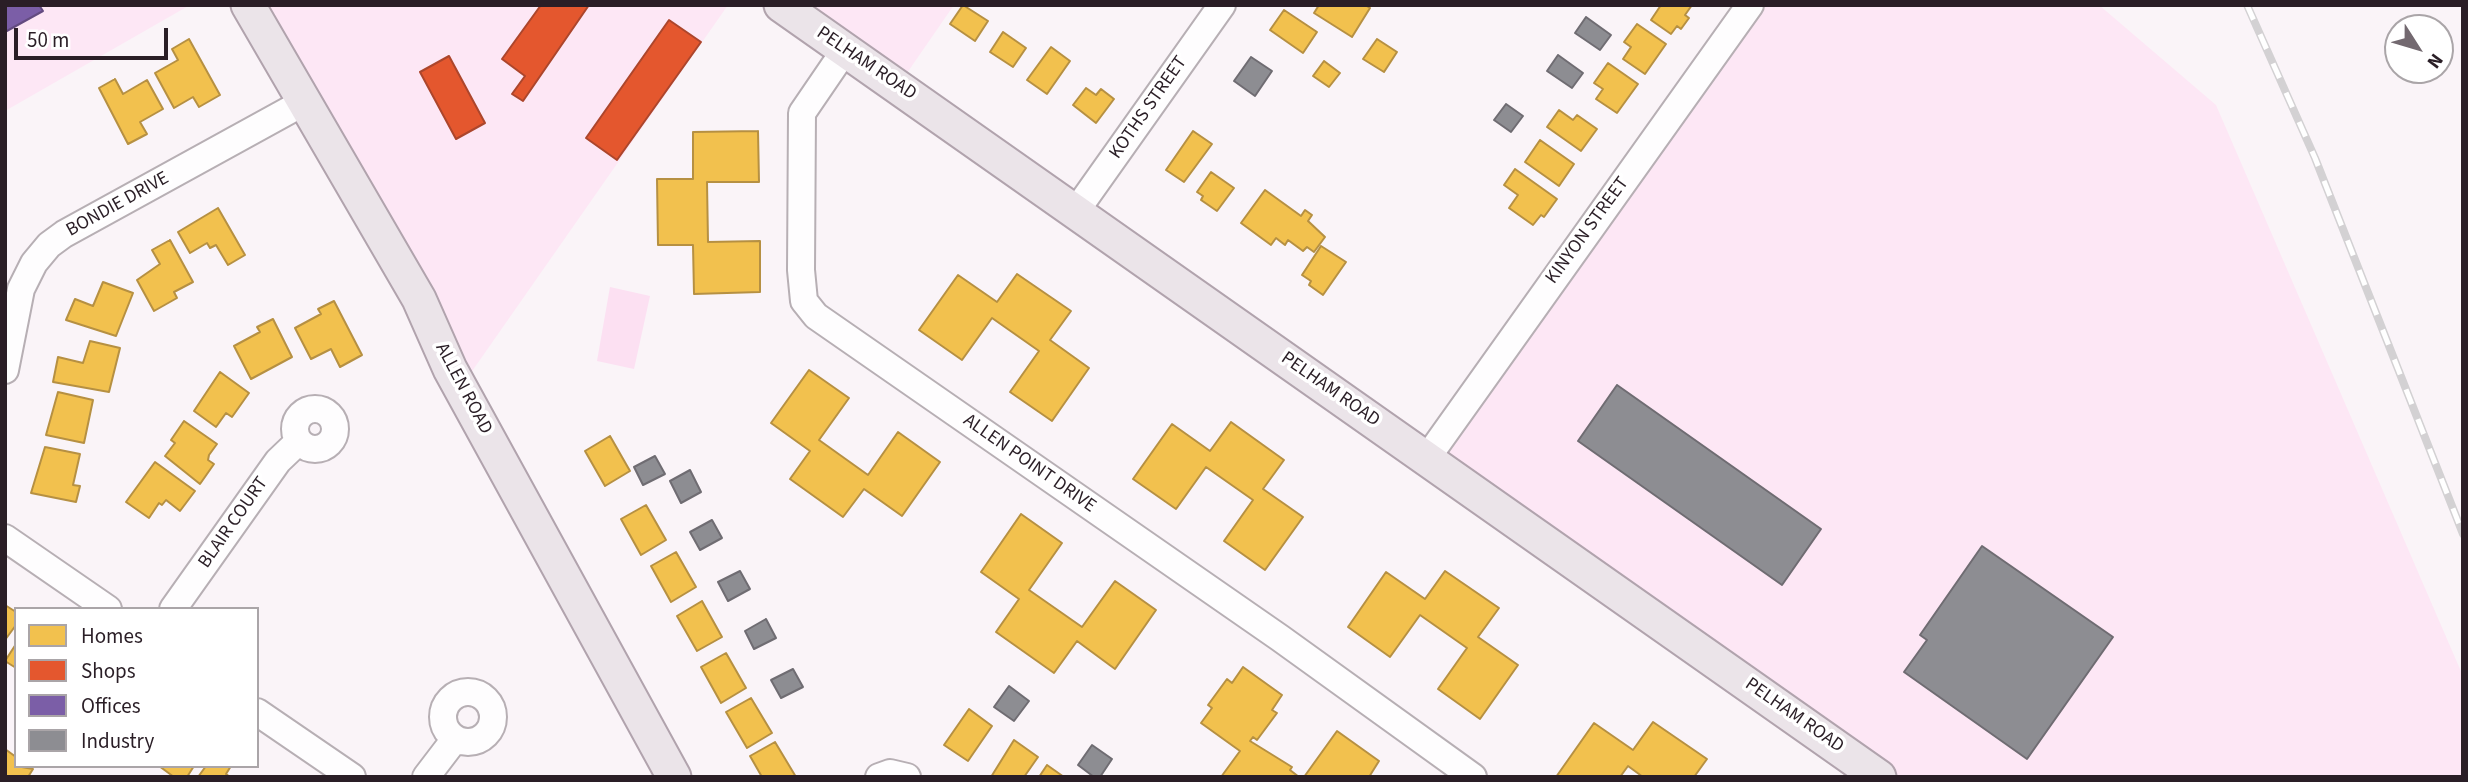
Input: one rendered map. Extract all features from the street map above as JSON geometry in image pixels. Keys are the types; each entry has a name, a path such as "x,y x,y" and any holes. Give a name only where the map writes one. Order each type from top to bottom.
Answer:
{"main road":[{"name":"ALLEN ROAD","path":"248,5 419,299 450,369 674,777"},
{"name":"PELHAM ROAD","path":"780,5 1879,777"}],"street":[{"name":"KOTHS STREET","path":"1076,211 1222,5"},
{"name":"KINYON STREET","path":"1427,458 1750,5"},
{"name":"ALLEN POINT DRIVE","path":"845,50 802,113 804,301 816,316 1280,638 1473,777"},
{"name":"BONDIE DRIVE","path":"5,370 21,289 34,263 49,245 64,234 306,102"},
{"name":"BLAIR COURT","path":"174,607 278,461 299,441"},
{"path":"5,538 105,607"},
{"path":"259,713 352,777"},
{"path":"426,777 455,739"},
{"path":"879,777 890,773 907,777"}],"shaded area":[{"path":"5,5 190,5 5,111"},
{"path":"248,5 728,5 461,387"},
{"path":"781,5 954,5 898,86"},
{"path":"1750,5 2099,5 2216,105 2463,676 2463,777 1879,777 1427,458"},
{"path":"610,287 650,296 634,369 597,361"}],"building: Homes":[{"path":"963,5 988,21 975,41 950,24"},
{"path":"1319,5 1365,5 1370,8 1352,37 1314,13"},
{"path":"1661,5 1692,5 1685,15 1689,18 1681,29 1677,26 1671,34 1651,20"},
{"path":"1284,10 1317,32 1303,53 1270,30"},
{"path":"1637,24 1666,44 1645,74 1623,59 1631,47 1624,42"},
{"path":"1003,32 1026,48 1013,67 990,52"},
{"path":"189,39 220,95 199,107 193,97 174,108 155,73 178,60 172,49"},
{"path":"1377,39 1397,52 1384,72 1363,59"},
{"path":"1051,47 1070,61 1047,94 1027,80"},
{"path":"1324,61 1340,73 1329,87 1313,76"},
{"path":"1608,63 1638,84 1617,113 1596,99 1603,89 1594,83"},
{"path":"115,79 123,94 147,80 163,109 140,122 147,134 128,144 99,88"},
{"path":"1086,88 1096,95 1101,89 1114,99 1096,123 1073,105"},
{"path":"1559,110 1573,120 1577,115 1597,129 1581,151 1547,127"},
{"path":"758,131 759,182 707,182 708,242 760,241 760,292 694,294 693,245 658,245 657,179 693,179 693,132"},
{"path":"1193,131 1212,144 1184,182 1166,170"},
{"path":"1540,140 1574,164 1559,186 1525,162"},
{"path":"1515,169 1557,199 1544,217 1541,215 1533,225 1509,208 1518,195 1504,185"},
{"path":"1211,172 1234,188 1217,211 1201,200 1203,196 1197,192"},
{"path":"1265,190 1301,216 1305,210 1312,215 1308,221 1325,237 1314,252 1307,247 1303,251 1288,240 1285,245 1276,238 1271,245 1241,223"},
{"path":"218,208 245,255 228,265 216,245 210,248 207,243 190,253 178,232"},
{"path":"170,240 193,282 174,292 177,298 154,311 137,280 160,264 152,250"},
{"path":"1321,246 1346,262 1323,295 1309,285 1311,281 1302,275"},
{"path":"1017,274 1071,311 1050,340 1089,368 1052,421 1010,392 1039,351 992,318 962,360 919,330 958,275 997,302"},
{"path":"103,282 133,293 116,336 66,320 75,299 93,306"},
{"path":"334,301 362,355 340,367 331,349 311,359 295,328 321,314 318,309"},
{"path":"273,319 292,357 251,379 234,346 260,332 257,327"},
{"path":"90,341 120,348 109,392 53,382 58,357 83,363"},
{"path":"809,370 849,398 819,440 868,475 898,432 940,462 902,516 864,489 843,517 790,479 810,451 771,423"},
{"path":"220,372 249,393 232,417 226,413 216,427 194,411"},
{"path":"58,392 93,400 84,443 46,435"},
{"path":"184,421 217,444 208,460 214,464 200,484 165,456 175,443 171,440"},
{"path":"1231,422 1284,460 1263,489 1303,517 1265,570 1224,541 1253,500 1206,467 1176,509 1133,479 1172,424 1210,451"},
{"path":"610,436 630,471 605,486 585,451"},
{"path":"45,447 80,454 73,485 80,486 76,502 31,493"},
{"path":"155,462 195,491 180,511 166,500 162,505 159,503 149,518 126,502"},
{"path":"646,505 666,540 641,555 621,519"},
{"path":"1021,514 1062,543 1029,590 1082,627 1115,581 1156,610 1115,669 1077,641 1054,673 996,632 1019,599 981,572"},
{"path":"676,552 696,587 671,602 651,566"},
{"path":"1445,571 1499,608 1478,637 1518,665 1480,719 1438,689 1467,648 1420,615 1390,657 1348,627 1386,572 1425,599"},
{"path":"702,601 722,637 697,651 677,616"},
{"path":"5,605 14,611 14,628 5,640"},
{"path":"14,647 14,667 5,661"},
{"path":"726,653 746,688 721,703 701,667"},
{"path":"1243,667 1282,695 1272,710 1277,713 1257,740 1253,737 1250,741 1292,767 1290,770 1299,777 1221,777 1240,751 1201,723 1212,708 1208,705 1227,679 1232,683"},
{"path":"751,698 772,733 747,748 726,712"},
{"path":"969,709 992,726 968,761 944,745"},
{"path":"1653,722 1707,759 1694,777 1643,777 1628,766 1620,777 1556,777 1594,723 1633,750"},
{"path":"1337,731 1379,761 1369,777 1304,777"},
{"path":"1014,740 1038,757 1024,777 991,777"},
{"path":"775,742 796,777 762,777 750,756"},
{"path":"5,749 14,756 14,768 33,769 28,777 5,777"},
{"path":"1047,765 1064,777 1039,777"},
{"path":"162,768 193,768 187,777 174,777"},
{"path":"205,768 230,768 226,774 230,777 198,777"}],"building: Shops":[{"path":"541,5 589,5 523,101 512,94 525,76 502,59"},
{"path":"669,20 701,42 617,160 586,138"},
{"path":"449,56 485,123 456,139 420,72"}],"building: Offices":[{"path":"5,5 39,5 43,11 5,32"}],"building: Industry":[{"path":"1586,17 1611,35 1600,50 1575,33"},
{"path":"1558,55 1583,73 1572,88 1547,71"},
{"path":"1251,57 1272,71 1255,96 1234,81"},
{"path":"1506,104 1523,116 1511,132 1494,120"},
{"path":"1617,385 1821,529 1782,585 1578,441"},
{"path":"655,456 665,474 643,485 634,467"},
{"path":"690,470 701,492 681,503 670,481"},
{"path":"712,520 722,538 700,550 690,532"},
{"path":"1982,546 2113,637 2027,759 1904,672 1927,640 1920,635"},
{"path":"740,571 750,589 728,601 718,582"},
{"path":"766,619 776,638 754,649 745,631"},
{"path":"793,669 803,687 781,698 771,680"},
{"path":"1009,686 1029,701 1014,721 994,707"},
{"path":"1092,745 1112,759 1100,777 1094,777 1078,765"}],"railway":[{"path":"2247,5 2315,158 2463,534"}]}
